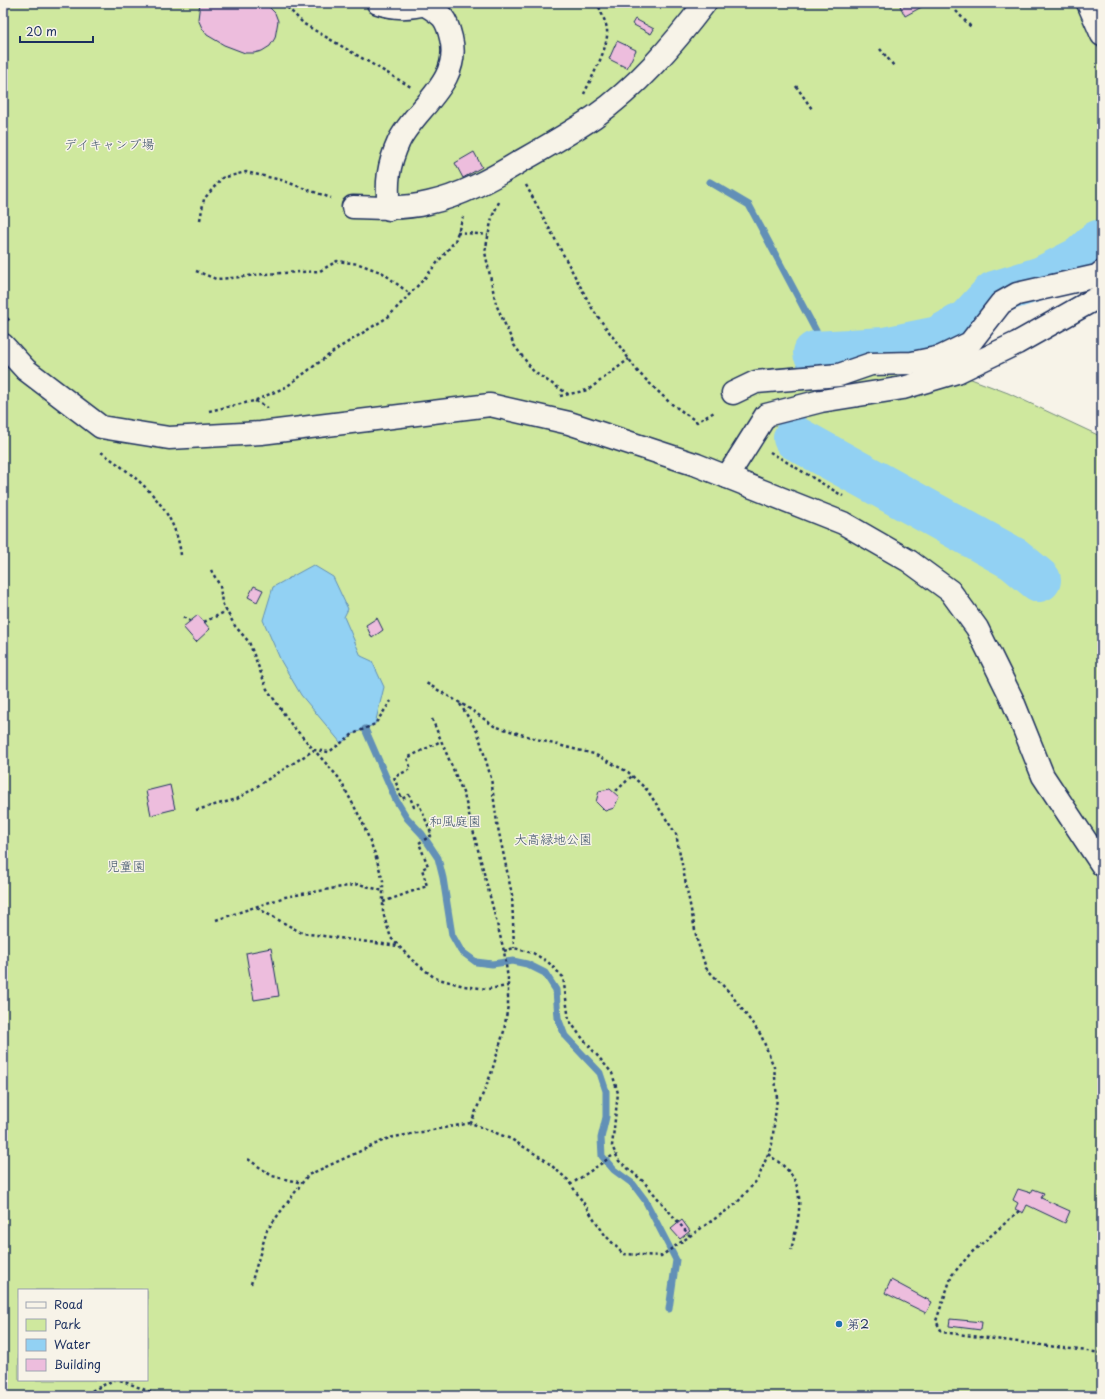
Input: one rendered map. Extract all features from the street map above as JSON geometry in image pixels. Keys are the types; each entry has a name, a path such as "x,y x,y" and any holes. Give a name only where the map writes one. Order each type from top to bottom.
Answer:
{"street":[{"path":"378,3 391,7 418,6 426,4 443,16 453,45 452,63 444,82 432,99 416,116 400,139 390,163 387,188 389,209"},
{"path":"353,207 389,209 428,203 474,186 516,165 594,117 641,77 674,43 705,3"},
{"path":"1088,3 1102,35"},
{"path":"734,393 756,382 839,375 871,364 912,363 941,357 970,343 1001,304 1017,294 1097,276 1102,272"},
{"path":"727,477 766,415 821,401 903,388 957,372 1016,343 1102,295"},
{"path":"3,345 26,370 101,427 169,438 261,433 490,405 569,423 697,465 843,523 909,561 950,591 977,628 1012,699 1043,776 1102,865"}],"path":[{"path":"283,3 304,24 432,99"},
{"path":"582,97 605,44 607,29 600,14 598,3"},
{"path":"956,11 971,27"},
{"path":"880,49 894,66"},
{"path":"796,86 812,109"},
{"path":"516,165 594,310 638,372 670,402 697,422 716,411"},
{"path":"200,220 204,199 222,178 246,172 281,180 353,207"},
{"path":"202,412 254,401 286,387 337,349 388,317 410,294 455,241 474,186"},
{"path":"501,197 492,217 485,252 496,304 514,345 534,372 569,394"},
{"path":"458,232 488,235"},
{"path":"196,271 216,279 232,278 264,274 320,271 337,261 359,264 383,273 410,294"},
{"path":"3,314 12,324"},
{"path":"95,448 128,471 151,491 169,515 180,543 181,555"},
{"path":"211,570 220,586 222,603 249,642 267,689 291,724 339,778 362,821 375,854 383,881 383,914 391,938 412,960 435,978 464,986 488,989 508,986"},
{"path":"204,622 227,611"},
{"path":"183,616 190,622"},
{"path":"251,1284 267,1230 308,1175 389,1138 471,1123 517,1142 545,1160 570,1185 605,1236 623,1254 660,1256 736,1204 758,1179 772,1144 777,1098 774,1067 761,1035 730,993 706,968 697,940 676,834 647,790 632,776 594,754 550,744 494,726 459,702 426,683"},
{"path":"196,810 237,799 314,750 329,752 353,734 375,724 390,701"},
{"path":"459,702 478,733 491,778 497,823 512,895 514,948"},
{"path":"432,719 464,795 504,952 508,979 508,1005 504,1031 491,1074 471,1123"},
{"path":"383,902 427,886 422,869 428,866 419,843 432,835 419,804 414,807 409,795 402,799 394,778 411,769 407,758 441,740"},
{"path":"616,791 632,776"},
{"path":"216,920 286,897 359,884 383,891"},
{"path":"256,907 302,933 399,946"},
{"path":"504,952 514,948 533,953 548,962 563,977 569,1020 578,1034 612,1073 618,1093 612,1146 615,1154 619,1161 644,1182 690,1236"},
{"path":"570,1185 601,1162 615,1154"},
{"path":"768,1154 789,1172 796,1184 799,1201 791,1250"},
{"path":"248,1159 272,1176 302,1183"},
{"path":"1019,1211 971,1253 952,1274 936,1321 942,1332 1102,1353"},
{"path":"81,1396 112,1381"},
{"path":"123,1381 161,1396"}],"green space":[{"name":"大高緑地公園","path":"3,3 1102,3 1102,259 1025,301 950,339 900,352 1008,393 1102,437 1102,1396 3,1396"}],"water":[{"path":"313,565 333,577 348,609 344,617 361,656 372,661 384,687 375,724 353,734 341,743 301,695 281,661 263,620 273,587"}],"building":[{"path":"200,3 265,3 275,13 278,21 275,38 270,46 262,51 254,53 245,53 224,45 207,35 202,28 198,19"},
{"path":"906,3 929,3 905,16 900,6"},
{"path":"635,19 654,29 651,34 632,24"},
{"path":"617,41 636,50 627,68 609,59"},
{"path":"474,152 482,167 463,178 455,163"},
{"path":"254,586 263,590 257,602 248,597"},
{"path":"198,615 210,629 196,642 183,627"},
{"path":"377,618 383,630 372,638 366,625"},
{"path":"170,785 175,809 151,815 146,791"},
{"path":"610,789 619,797 614,808 605,811 596,802 599,791"},
{"path":"271,948 279,996 254,1000 246,953"},
{"path":"1018,1189 1031,1193 1033,1189 1044,1193 1041,1198 1070,1211 1065,1223 1027,1205 1023,1213 1015,1209 1018,1203 1013,1200"},
{"path":"682,1220 690,1231 680,1239 671,1229"},
{"path":"891,1280 932,1302 926,1313 885,1293"},
{"path":"950,1319 982,1322 981,1330 949,1326"}],"waterway":[{"path":"710,182 749,205 816,331 815,353"},
{"path":"815,353 884,349 938,338 968,321 994,293 1042,278 1081,258 1098,242"},
{"path":"795,438 1014,559 1039,580"},
{"path":"365,729 396,800 407,818 422,834 438,858 443,878 452,935 461,951 476,962 492,964 513,961 527,964 545,973 556,990 558,1018 565,1036 600,1073 606,1091 606,1117 601,1138 602,1156 614,1170 633,1184 645,1200 676,1260 669,1309"}],"place":[{"name":"第2","path":"839,1324"}],"park label":[{"name":"デイキャンプ場","path":"109,144"},
{"name":"和風庭園","path":"455,821"},
{"name":"児童園","path":"126,866"}]}
